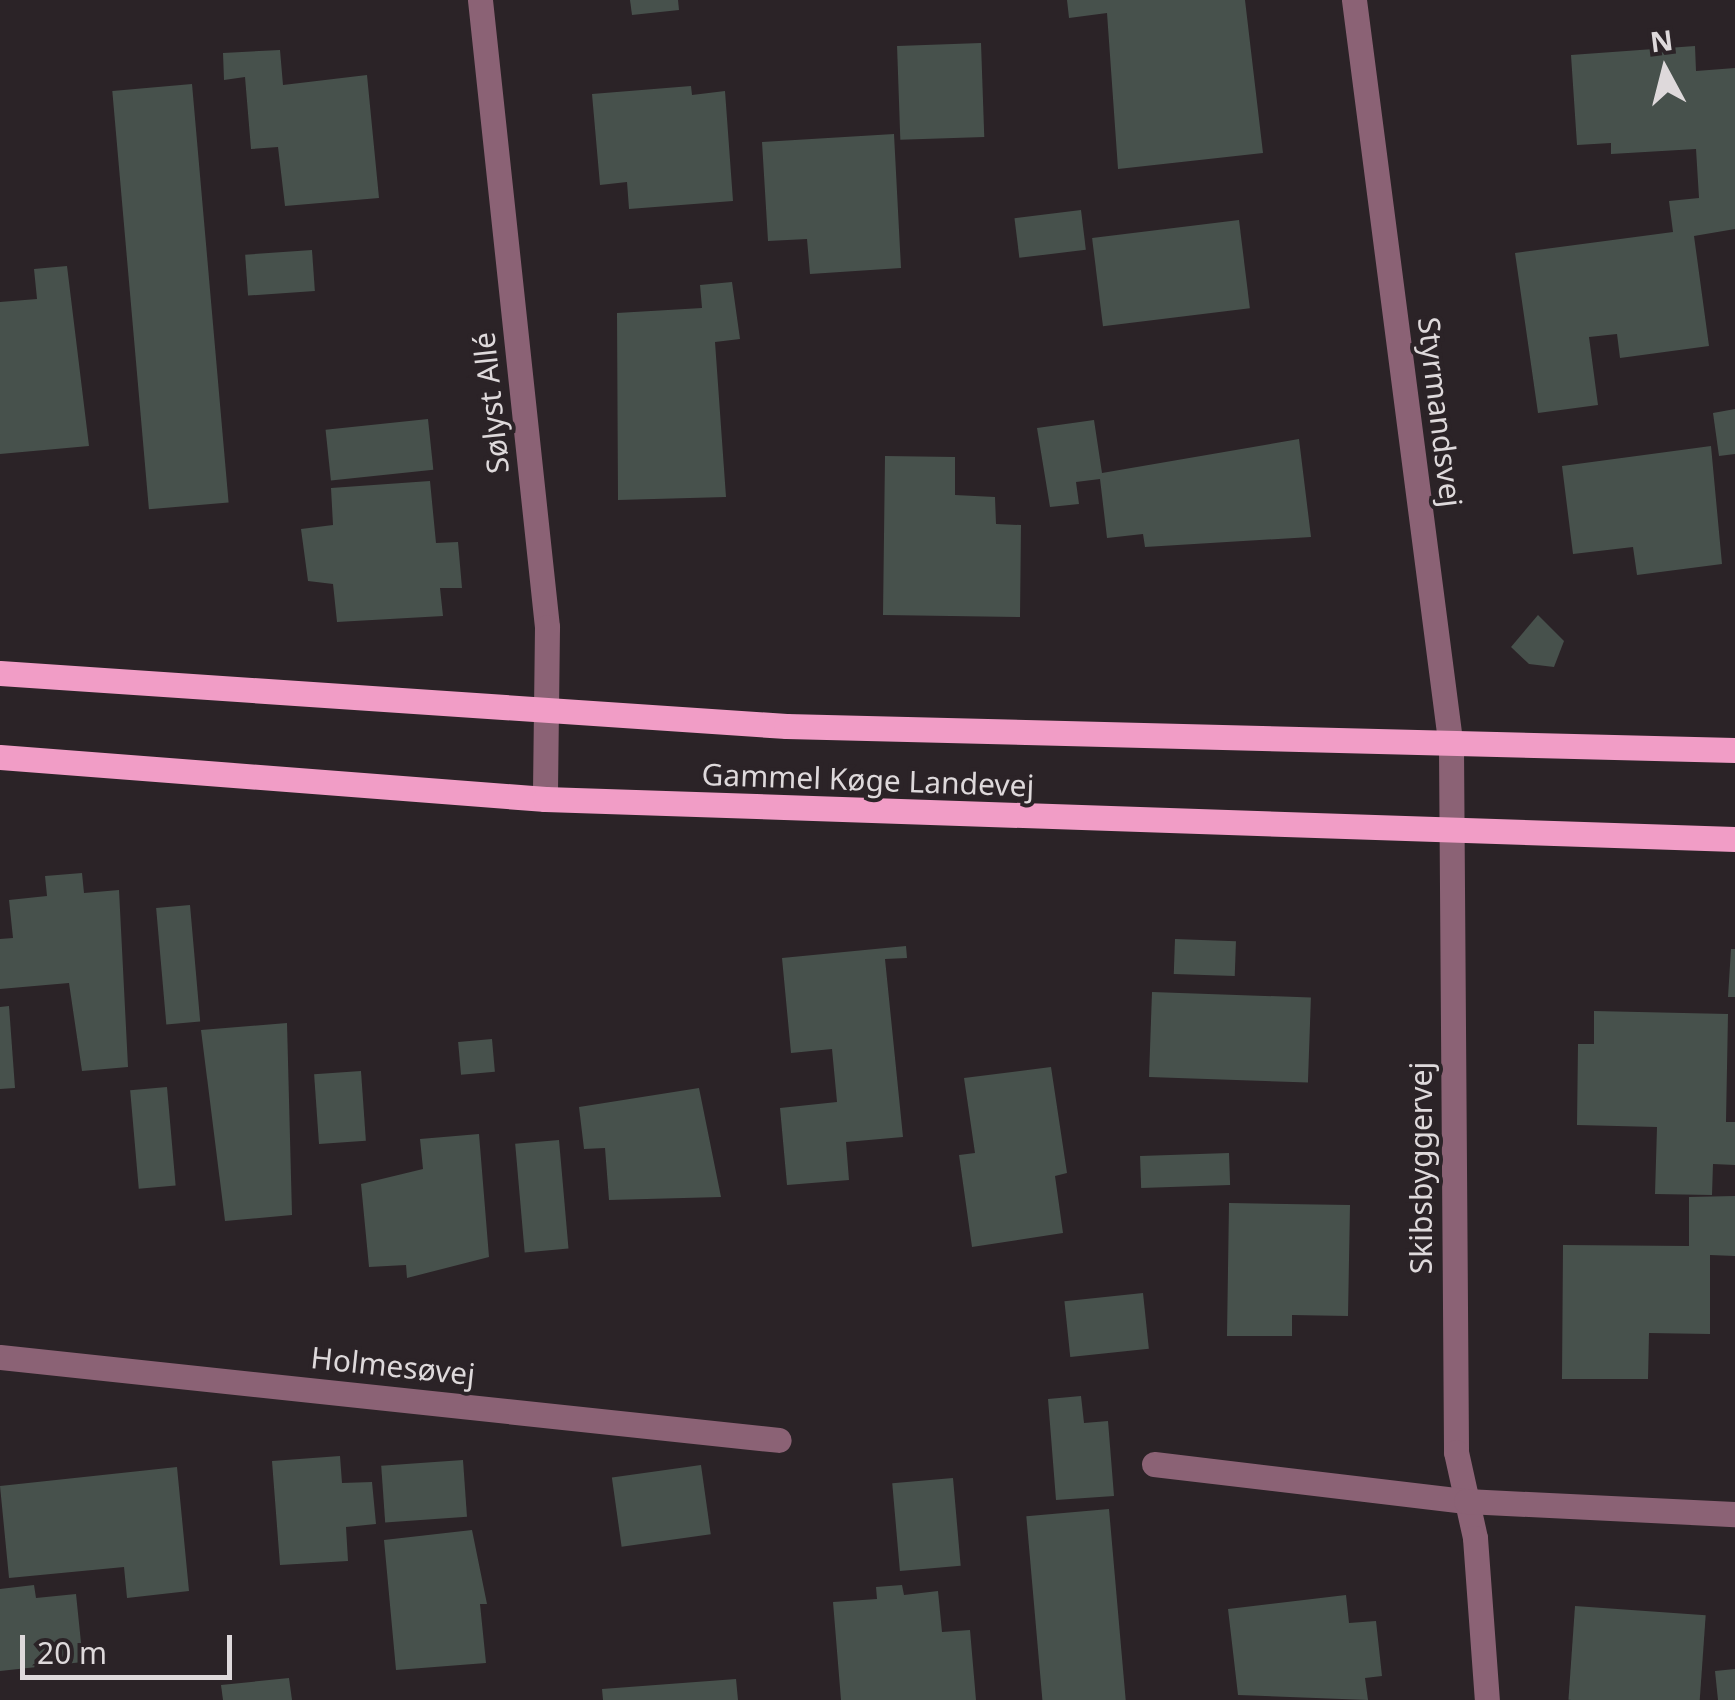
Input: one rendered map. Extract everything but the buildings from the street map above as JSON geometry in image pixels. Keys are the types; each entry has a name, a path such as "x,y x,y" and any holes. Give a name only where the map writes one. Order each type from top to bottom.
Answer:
{"main road":[{"name":"Gammel Køge Landevej","path":"0,673 550,714 1450,748 1735,750"},
{"name":"Gammel Køge Landevej","path":"0,758 545,799 1451,834 1735,838"}],"street":[{"name":"Sølyst Allé","path":"480,0 550,714 545,799"},
{"name":"Styrmandsvej","path":"1354,0 1450,748 1451,834"},
{"name":"Skibsbyggervej","path":"1451,834 1456,1452 1466,1501 1487,1700"},
{"name":"Holmesøvej","path":"0,1357 779,1440"},
{"path":"1154,1464 1466,1501 1735,1514"}]}
